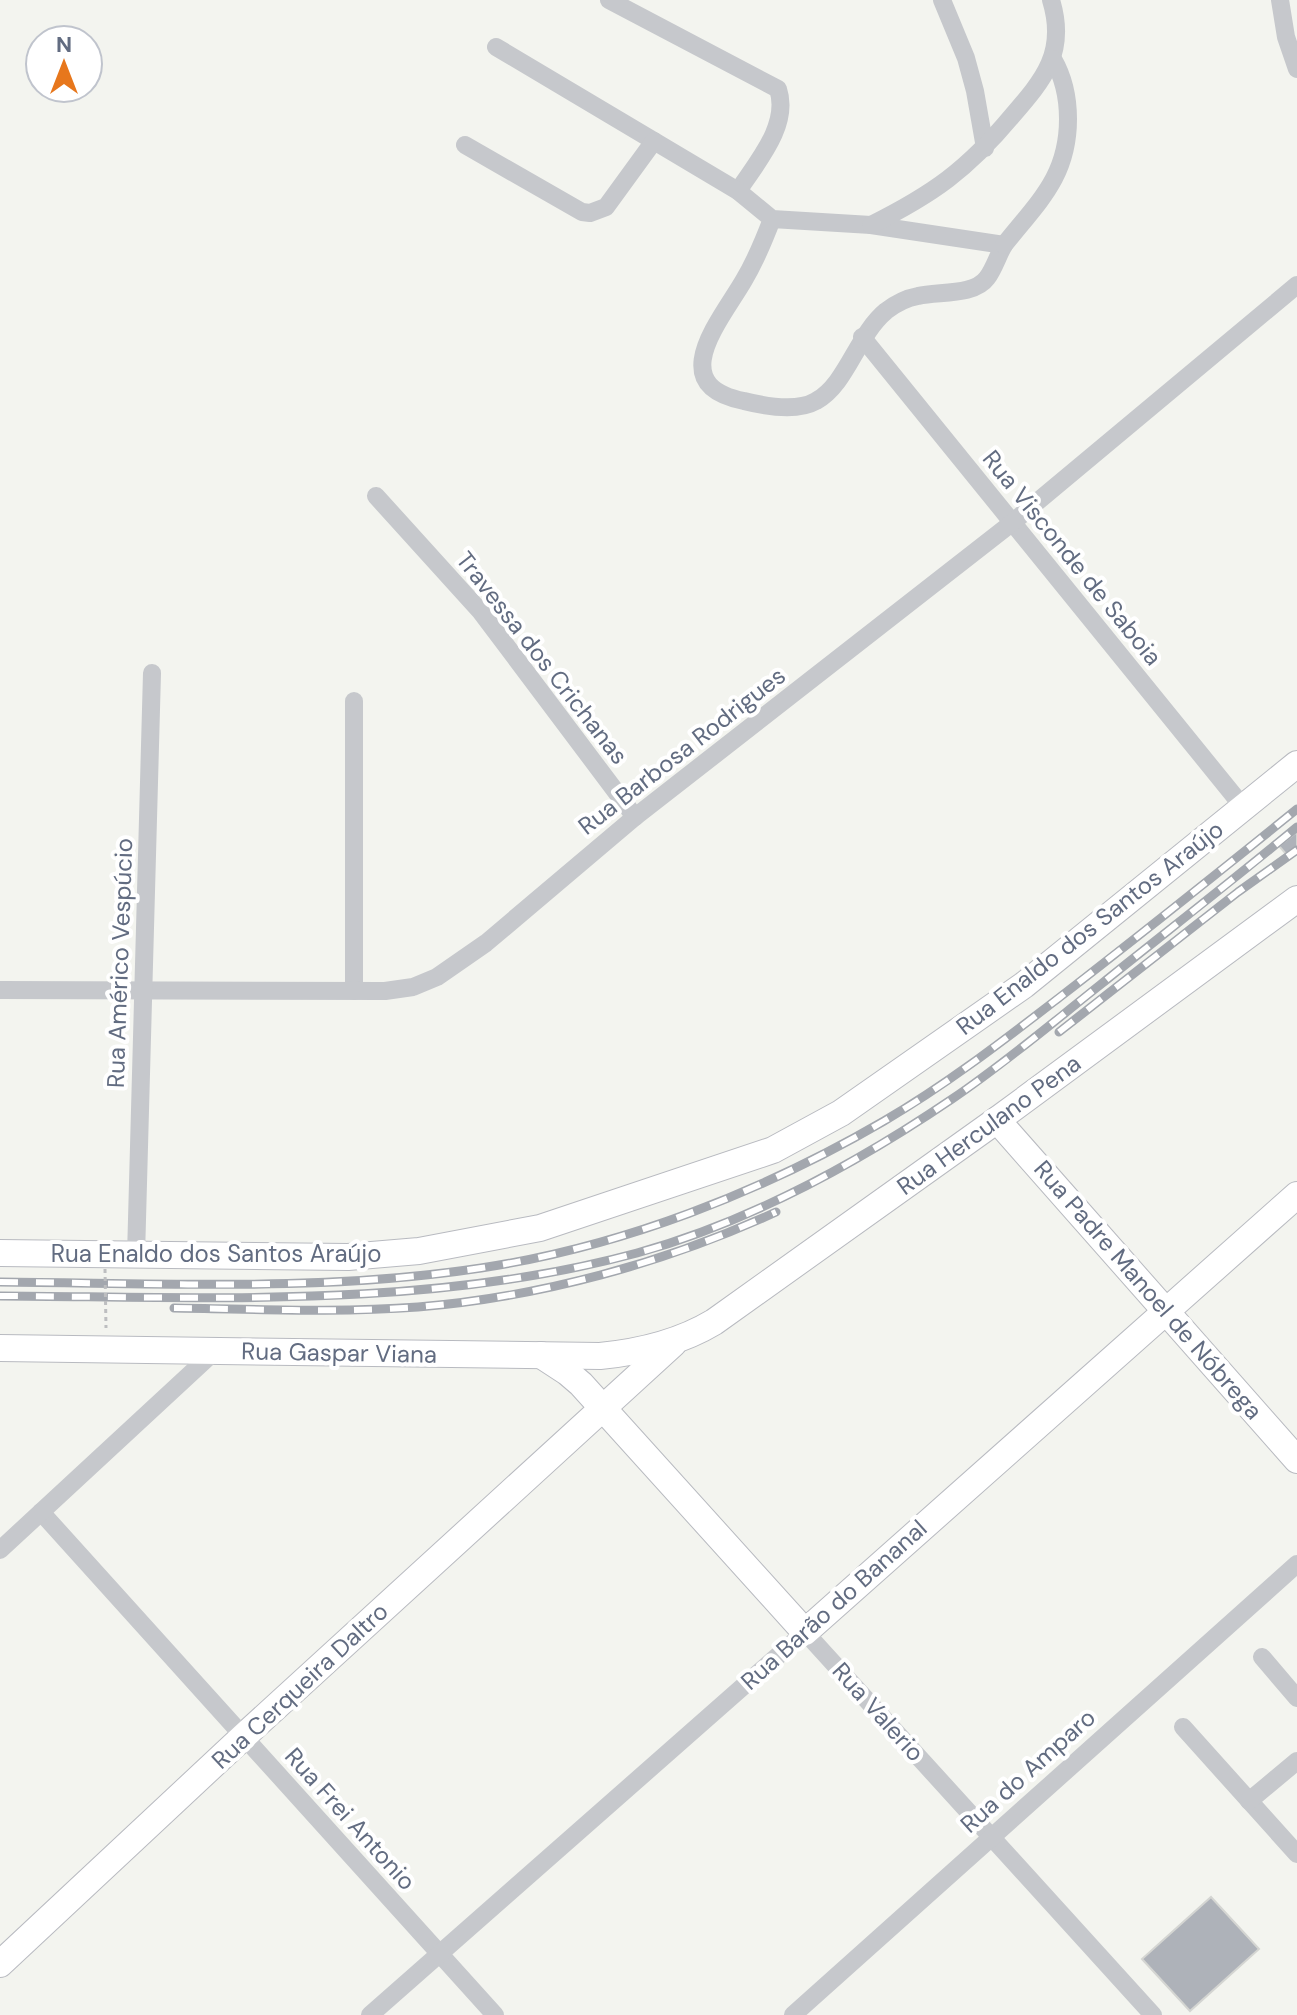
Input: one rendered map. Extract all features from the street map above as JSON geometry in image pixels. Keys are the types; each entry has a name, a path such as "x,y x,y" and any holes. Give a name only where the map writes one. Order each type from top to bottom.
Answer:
{"main road":[{"name":"Rua Enaldo dos Santos Araújo","path":"0,1253 348,1257 419,1251 540,1228 773,1150 841,1113 1024,985 1297,764"},
{"name":"Rua Herculano Pena","path":"675,1341 714,1322 997,1120 1297,899"},
{"name":"Rua Padre Manoel de Nóbrega","path":"997,1120 1167,1309 1297,1460"},
{"name":"Rua Barão do Bananal","path":"805,1632 1297,1195"},
{"name":"Rua Gaspar Viana","path":"0,1348 600,1356 644,1350 675,1341"},
{"name":"Rua Cerqueira Daltro","path":"0,1964 675,1341"},
{"path":"541,1355 567,1372 601,1410"},
{"name":"Rua Valerio","path":"601,1410 805,1632"}],"street":[{"path":"609,0 778,89 783,103 781,118 738,191"},
{"path":"942,0 966,58 985,148"},
{"path":"871,225 940,186 985,148 1047,75 1053,59 1055,37 1051,0"},
{"path":"1280,0 1286,37 1297,69"},
{"path":"496,47 738,191 772,219 871,225 1004,245"},
{"path":"772,219 759,254 717,319 704,348 703,369 707,384 725,398 761,405 800,406 826,394 862,337 878,317 892,307 916,296 978,285 987,279 1004,245 1053,183 1066,151 1068,105 1065,83 1053,59"},
{"path":"465,145 582,212 590,213 606,207 654,141"},
{"name":"Rua Barbosa Rodrigues","path":"0,990 354,991 413,987 437,977 486,943 635,817 1013,522 1297,285"},
{"name":"Rua Visconde de Saboia","path":"862,337 1244,808"},
{"name":"Travessa dos Crichanas","path":"376,496 481,612 635,817"},
{"name":"Rua Américo Vespúcio","path":"136,1256 152,673"},
{"path":"354,701 354,991"},
{"path":"0,1550 215,1351"},
{"name":"Rua Frei Antonio","path":"41,1512 495,2015"},
{"name":"Rua do Amparo","path":"793,2015 1297,1564"},
{"name":"Rua Valerio","path":"805,1632 1153,2015"},
{"name":"Rua Barão do Bananal","path":"370,2015 805,1632"},
{"path":"1262,1657 1297,1698"},
{"path":"1183,1727 1297,1854"},
{"path":"1249,1801 1297,1761"}],"path":[{"path":"105,1269 106,1328"}],"building":[{"path":"1297,832 1297,847 1286,854 1279,846"},
{"path":"1211,1897 1259,1949 1190,2011 1142,1959"}],"railway":[{"path":"0,1282 241,1284 421,1276 534,1259 638,1231 689,1213 740,1193 837,1147 930,1092 1060,997 1297,809"},
{"path":"0,1296 240,1298 400,1291 559,1271 679,1240 800,1189 878,1146 952,1099 1028,1043 1297,827"},
{"path":"1059,1032 1238,892 1297,850"},
{"path":"174,1308 388,1309 510,1295 646,1262 776,1212"}]}
